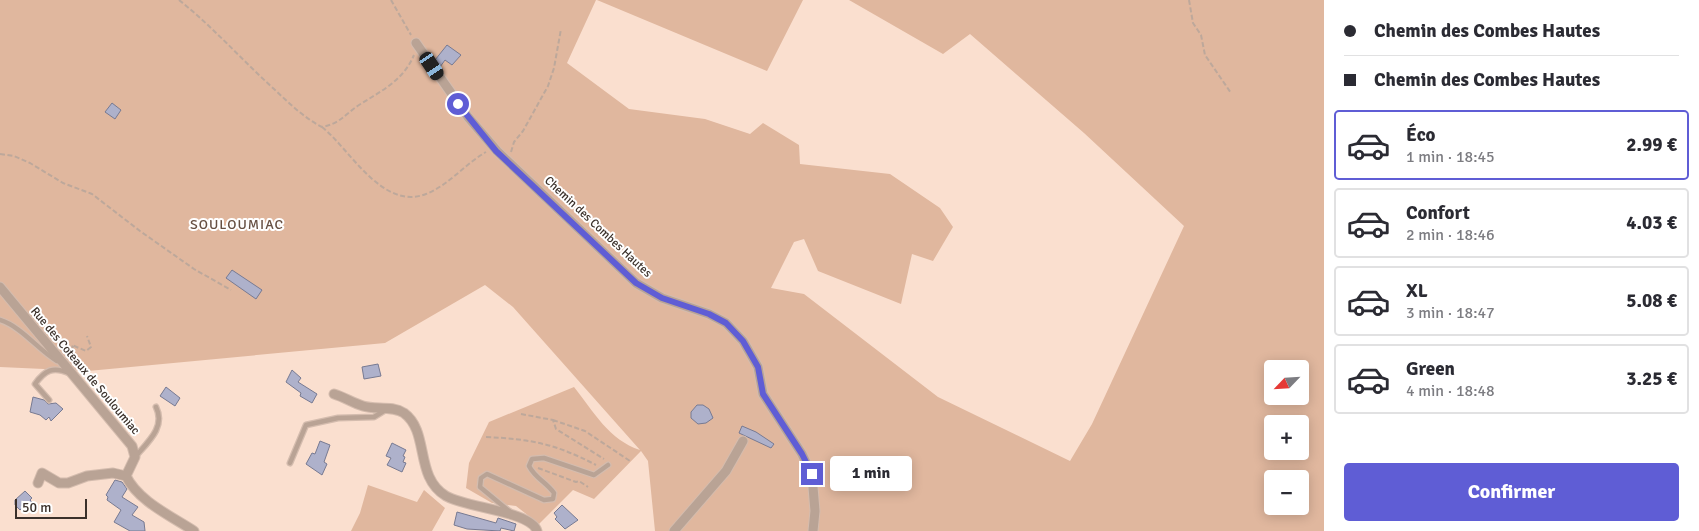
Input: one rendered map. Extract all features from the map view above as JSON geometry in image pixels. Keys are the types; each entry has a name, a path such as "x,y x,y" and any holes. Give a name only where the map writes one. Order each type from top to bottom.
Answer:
{"street":[{"name":"Chemin des Combes Hautes","path":"416,43 440,78 496,151 512,164 636,283 662,298 709,314 726,323 743,341 758,367 763,394 802,454 812,474 815,510 813,531"},
{"name":"Rue des Coteaux de Souloumiac","path":"0,287 61,363 126,438 135,457"},
{"path":"334,394 363,406 402,411 411,419 417,431 429,479 445,495 466,505 512,513 527,520 536,527 537,531"},
{"path":"674,531 726,470 743,442"},
{"path":"126,476 135,457"},
{"path":"38,483 42,473 59,483 68,483 87,476 113,473 126,476"},
{"path":"126,476 131,486 143,497 194,531"}],"lane":[{"path":"0,320 20,330 44,353 61,363"},
{"path":"49,400 35,384 42,374 50,368 61,369 72,375"},
{"path":"135,457 158,428 160,422 156,407"},
{"path":"290,463 306,425 338,418 374,416 389,409"},
{"path":"512,513 480,487 481,478 487,474 544,500 553,500 554,493 547,484 534,476 528,466 532,460 544,458 594,475 608,465"}],"path":[{"path":"179,0 199,16 291,104 338,140 369,178 391,193 410,197 425,195 457,175 480,156 487,152 496,151"},
{"path":"322,127 341,120 352,110 381,92 402,75 414,58 416,43 391,0"},
{"path":"1189,0 1193,23 1201,35 1205,55 1231,93"},
{"path":"512,164 510,155 514,142 523,131 548,86 554,68 561,29"},
{"path":"0,154 14,156 30,163 63,183 96,197 194,269 231,290"},
{"path":"72,375 77,366 72,345 86,351 91,347 87,336"},
{"path":"521,414 553,420 585,431 630,461"},
{"path":"553,420 556,429 603,458 608,465"},
{"path":"486,436 544,442 570,451 603,469"},
{"path":"528,466 539,468 576,482 579,481 588,487"}],"shaded area":[{"path":"0,0 596,0 567,63 629,109 705,119 750,134 763,123 799,145 800,164 890,174 940,208 953,227 933,261 912,254 901,304 818,271 804,239 794,242 771,288 804,294 938,397 1070,461 1092,424 1184,226 1084,133 970,34 943,54 849,0 1324,0 1324,531 655,531 648,461 641,451 594,499 573,490 539,524 516,506 492,503 466,488 469,463 489,422 574,387 595,415 611,432 619,439 640,450 513,307 485,285 385,343 88,371 0,367"},
{"path":"597,0 803,0 767,71"},
{"path":"368,485 417,502 424,490 445,508 432,531 351,531 360,513"}],"building":[{"path":"447,45 461,55 452,65 445,60 440,67 435,60"},
{"path":"112,103 121,110 115,119 105,112"},
{"path":"232,270 262,290 256,299 226,278"},
{"path":"378,364 381,376 364,379 362,367"},
{"path":"292,370 301,378 298,382 317,394 312,403 300,396 301,393 286,382"},
{"path":"166,387 180,398 175,406 160,396"},
{"path":"33,397 44,400 48,404 56,403 63,409 51,421 49,417 46,420 40,415 30,412"},
{"path":"697,405 703,405 709,409 713,418 706,423 698,424 691,418 691,412"},
{"path":"742,426 756,432 774,444 771,448 739,433"},
{"path":"320,441 330,445 324,462 327,464 322,475 306,464 312,453 315,454"},
{"path":"392,443 406,450 403,462 406,463 402,472 387,465 391,458 386,456"},
{"path":"115,480 122,482 127,489 122,497 138,507 132,515 144,522 145,531 130,531 114,522 121,510 107,500 108,497 106,495"},
{"path":"25,491 32,498 30,500 33,503 25,511 22,508 20,510 15,505 15,500"},
{"path":"562,505 578,520 565,529 555,519 557,517 554,513"},
{"path":"457,512 496,523 498,518 516,524 514,531 501,528 500,531 467,529 454,525"}],"district":[{"name":"SOULOUMIAC","path":"237,224"}],"route":[{"path":"458,104 496,151 512,164 636,283 662,298 709,314 726,323 743,341 758,367 763,394 802,454 812,474"}]}
